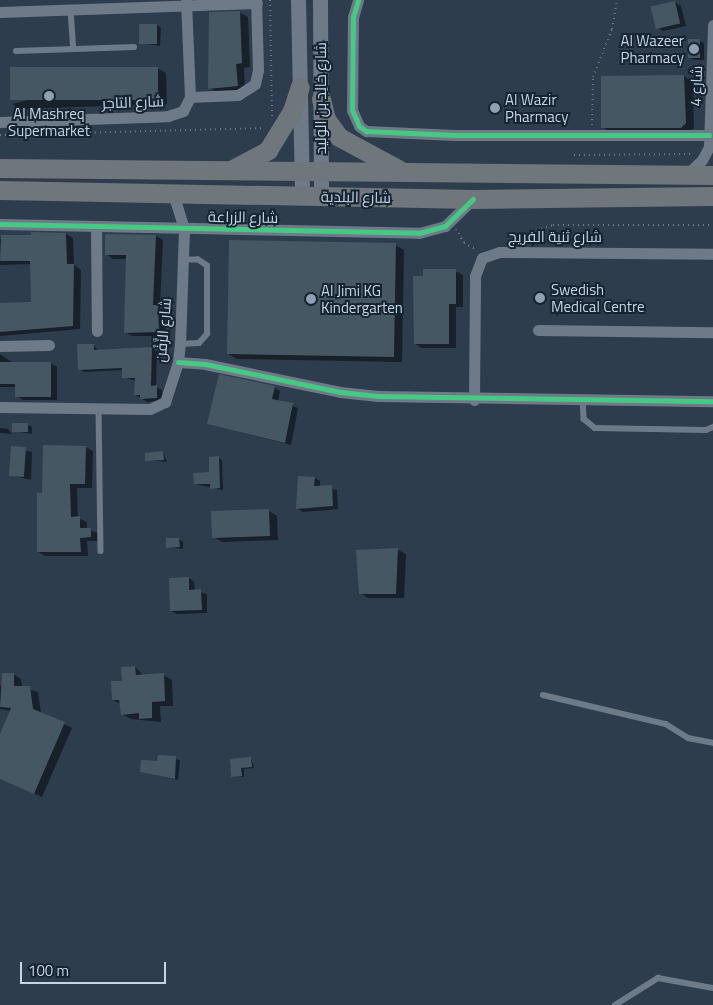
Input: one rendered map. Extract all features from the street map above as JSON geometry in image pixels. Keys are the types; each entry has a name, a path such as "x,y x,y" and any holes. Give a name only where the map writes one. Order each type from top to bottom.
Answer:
{"main road":[{"path":"228,171 263,155 300,87"},
{"path":"321,99 326,119 339,138 403,171"},
{"name":"شارع البلدية","path":"3,165 228,171 713,175"},
{"path":"327,197 330,188 336,184 402,184 422,180 440,172"},
{"name":"شارع البلدية","path":"0,190 473,199 713,196"}],"street":[{"name":"شارع خالِد بن الوليد","path":"298,0 300,87 311,171 327,197"},
{"name":"شارع خالِد بن الوليد","path":"302,196 311,171 321,99 320,0"},
{"path":"358,0 353,17 352,110 359,126 366,131 446,135 592,135 711,130"},
{"path":"0,12 71,5 186,3 256,2 258,70 255,84 238,95 190,97 186,3"},
{"name":"شارع 4","path":"709,151 713,26"},
{"name":"شارع التاجر","path":"0,122 175,115 183,111 190,97"},
{"path":"685,175 709,151"},
{"name":"شارع الزَّفْن","path":"0,407 158,408 166,398 178,362 180,344 184,229 173,193"},
{"name":"شارع الزراعة","path":"0,224 419,232 437,229 451,221 473,199"},
{"path":"96,226 97,331"},
{"name":"شارع ثنية الفريج","path":"474,400 475,276 482,258 499,252 713,254"},
{"path":"538,330 713,332"},
{"path":"0,346 49,345"},
{"path":"178,362 205,364 354,394 474,400 713,401"}],"lane":[{"path":"71,5 74,49"},
{"path":"16,51 134,47"},
{"path":"180,344 199,343 208,334 207,266 198,260 183,260"},
{"path":"582,399 584,419 595,428 706,430 713,427"},
{"path":"99,408 101,551"},
{"path":"543,695 666,724 683,736 713,743"},
{"path":"615,1005 658,978 713,988"}],"path":[{"path":"0,135 275,130 270,0"},
{"path":"592,135 593,77 612,29 617,0"},
{"path":"574,155 709,151"},
{"path":"451,221 464,242 474,250 480,248"},
{"path":"529,245 532,232 553,225 713,225"}],"building":[{"path":"675,1 680,23 656,29 651,7"},
{"path":"240,11 242,63 236,64 238,86 208,89 209,12"},
{"path":"139,24 157,24 157,44 139,44"},
{"name":"Al Wazeer Pharmacy","path":"688,39 700,39 700,58 688,58"},
{"path":"10,67 158,67 158,100 10,100"},
{"path":"684,75 686,123 681,128 601,128 601,76"},
{"path":"31,232 66,233 67,264 74,264 73,326 0,332 0,303 31,302 30,261 0,261 1,235 31,235"},
{"path":"105,234 156,235 153,305 158,305 159,332 124,333 126,255 105,255"},
{"name":"Al Jimi KG Kindergarten","path":"229,240 396,243 394,357 227,354"},
{"path":"423,269 456,269 456,304 449,304 449,344 414,344 413,276 423,276"},
{"path":"77,344 94,344 94,350 152,347 151,386 157,385 157,398 140,399 140,395 134,395 135,378 122,378 122,368 78,370"},
{"path":"0,362 51,362 51,397 15,397 15,384 0,384"},
{"path":"219,374 275,386 272,399 293,403 285,443 207,424"},
{"path":"12,423 28,423 28,432 12,432"},
{"path":"43,445 86,446 85,484 70,484 71,517 80,516 80,528 91,528 91,537 80,538 81,552 37,552 37,493 42,493"},
{"path":"11,446 26,447 24,477 9,476"},
{"path":"163,451 164,460 145,461 145,453"},
{"path":"219,456 220,488 210,489 210,484 194,484 193,473 209,472 209,457"},
{"path":"298,476 315,477 314,486 332,485 333,506 296,509"},
{"path":"269,509 270,536 212,538 211,511"},
{"path":"166,538 179,538 180,547 166,548"},
{"path":"398,548 396,594 359,594 356,550"},
{"path":"189,577 189,590 201,589 202,610 170,611 169,578"},
{"path":"135,666 136,675 164,673 165,701 152,702 152,718 139,719 139,713 121,715 119,700 112,700 111,681 122,681 121,667"},
{"path":"2,673 14,673 14,686 30,686 33,709 65,722 34,794 0,779 0,734 11,708 0,707"},
{"path":"158,755 176,756 175,779 140,772 141,760 157,761"},
{"path":"251,757 252,767 241,768 242,776 231,777 230,759"}],"cycle path":[{"path":"358,0 353,17 352,110 359,126 366,131 455,135 709,135"},
{"path":"0,224 419,233 445,226 473,199"},
{"path":"178,362 205,364 340,392 378,396 713,401"}],"place":[{"name":"Al Wazeer Pharmacy","path":"694,49"},
{"name":"Al Mashreq Supermarket","path":"49,96"},
{"name":"Al Wazir Pharmacy","path":"495,108"},
{"name":"Swedish Medical Centre","path":"540,298"},
{"name":"Al Jimi KG Kindergarten","path":"311,299"}]}
